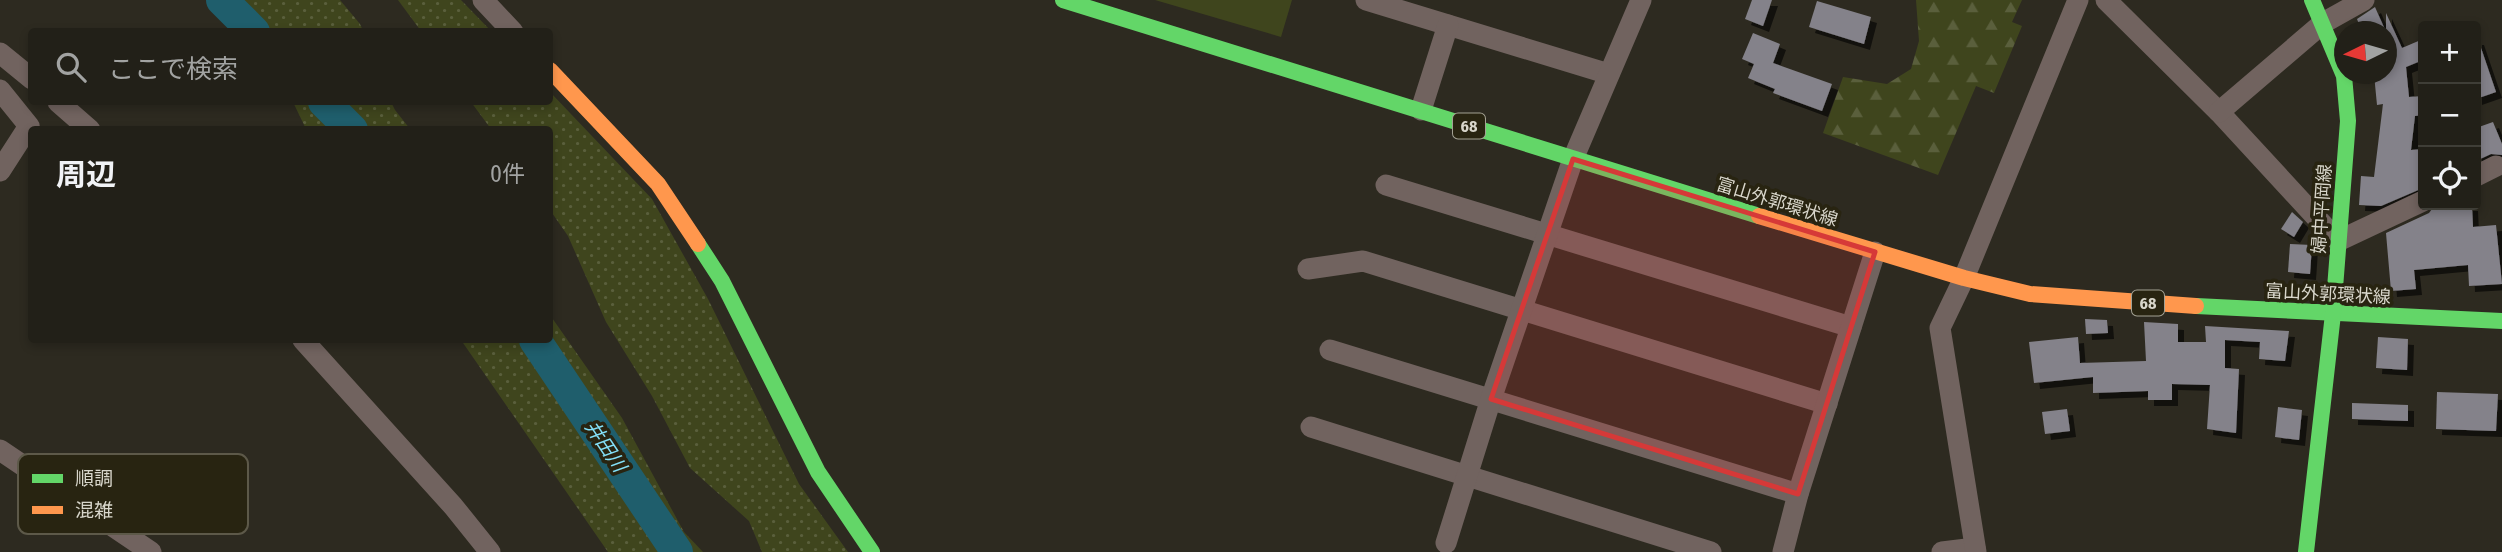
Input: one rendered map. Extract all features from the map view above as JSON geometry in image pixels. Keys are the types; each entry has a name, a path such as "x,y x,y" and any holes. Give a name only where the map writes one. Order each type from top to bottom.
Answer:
{"main road":[{"name":"富山外郭環状線","path":"1063,0 1087,4 1875,253 2030,294 2333,314 2502,321"},
{"name":"婦中平岡線","path":"2306,552 2333,314 2347,121 2344,76 2312,0"},
{"path":"553,73 658,184 722,281 818,471 872,552"}],"street":[{"path":"483,0 509,28"},
{"path":"508,0 509,28"},
{"path":"1366,0 1609,74"},
{"path":"1446,543 1491,399 1573,159 1641,0"},
{"path":"1941,552 1975,550 1940,328 1964,278 2078,0"},
{"path":"2106,0 2219,113 2338,241 2418,203"},
{"path":"2219,113 2323,23 2364,0"},
{"path":"1421,110 1448,25"},
{"path":"0,53 28,76"},
{"path":"0,90 29,126"},
{"path":"61,105 85,126"},
{"path":"0,172 28,128"},
{"path":"2481,174 2496,166"},
{"path":"1386,185 1851,327"},
{"path":"1783,552 1798,494 1875,253"},
{"path":"1308,269 1363,261 1827,404"},
{"path":"306,343 453,506 489,552"},
{"path":"1330,350 1798,494"},
{"path":"1311,427 1711,552"},
{"path":"0,450 18,462"},
{"path":"124,534 151,552"}],"highlighted area":[{"path":"1573,159 1875,252 1798,494 1491,399"}],"green space":[{"path":"243,0 340,0 362,28 257,28"},
{"path":"398,0 461,0 488,28 419,28"},
{"path":"1155,0 1292,0 1281,37"},
{"path":"1916,0 2022,0 2012,22 2022,26 1994,93 1976,86 1938,175 1823,133 1843,77 1887,84 1911,69 1919,41"},
{"path":"553,95 652,199 708,299 799,484 848,552 762,552 749,521 690,468 652,396 606,322 568,236 553,214 553,126 489,126 473,105 553,105"},
{"path":"294,105 392,105 408,126 305,126"},
{"path":"553,319 622,418 684,532 703,552 608,552 463,343 553,343"}],"building":[{"path":"1752,0 1772,0 1763,26 1745,19"},
{"path":"1817,1 1871,17 1864,44 1809,27"},
{"path":"2375,7 2381,21 2358,21"},
{"path":"1753,33 1780,44 1773,63 1832,84 1822,111 1773,93 1775,89 1748,78 1754,64 1742,59"},
{"path":"2397,37 2402,48 2418,41 2418,62 2406,67 2409,97 2418,96 2418,116 2415,116 2411,150 2418,149 2418,190 2381,206 2359,205 2361,176 2374,177 2383,104 2377,105 2375,84 2397,84"},
{"path":"2481,48 2496,92 2481,97"},
{"path":"2493,122 2502,144 2502,155 2491,154 2481,159 2481,126"},
{"path":"2431,210 2472,210 2473,227 2496,225 2502,284 2469,286 2468,265 2414,270 2416,289 2391,291 2386,233"},
{"path":"2292,212 2303,222 2294,237 2281,229"},
{"path":"2290,244 2312,245 2310,274 2288,272"},
{"path":"2085,319 2107,320 2108,333 2086,334"},
{"path":"2144,322 2178,324 2178,342 2206,342 2205,326 2289,331 2285,361 2259,359 2260,342 2225,340 2225,368 2239,369 2236,433 2207,429 2210,385 2172,384 2172,400 2148,400 2148,391 2093,393 2093,377 2034,383 2029,342 2078,337 2080,363 2146,361"},
{"path":"2378,337 2408,339 2407,370 2376,368"},
{"path":"2437,392 2498,394 2496,431 2436,429"},
{"path":"2352,403 2408,405 2408,421 2352,419"},
{"path":"2278,407 2302,410 2299,440 2275,437"},
{"path":"2067,409 2070,431 2045,434 2042,412"}],"waterway":[{"name":"井田川","path":"222,0 250,28"},
{"name":"井田川","path":"327,105 348,126"},
{"name":"井田川","path":"537,343 677,552"}],"traffic: fast":[{"path":"1063,0 1759,216"},
{"path":"2306,552 2333,314 2348,121 2344,76 2312,0"},
{"path":"698,244 722,281 818,472 872,552"},
{"path":"2196,306 2502,321"}],"traffic: slow":[{"path":"553,73 658,184 698,244"},
{"path":"1759,216 1964,278 2030,294 2196,306"}]}
